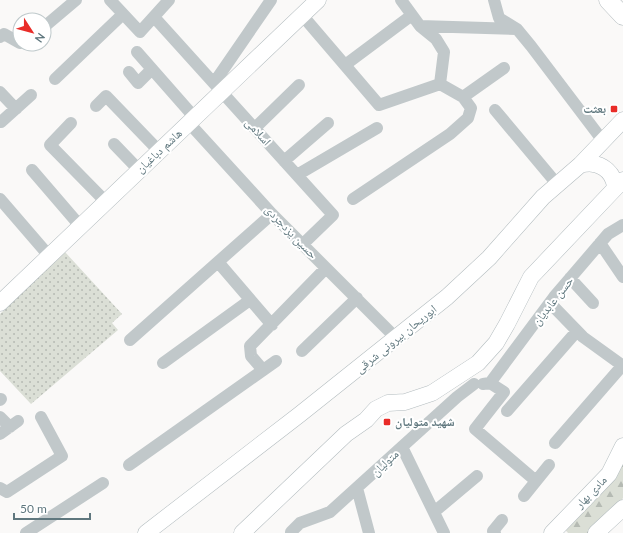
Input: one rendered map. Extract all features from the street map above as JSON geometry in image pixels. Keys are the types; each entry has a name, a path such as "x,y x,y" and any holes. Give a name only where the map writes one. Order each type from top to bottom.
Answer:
{"main road":[{"name":"هاشم دباغیان","path":"0,303 192,120 218,88 318,0"},
{"path":"608,0 623,16"},
{"name":"ابوریحان بیرونی شرقی","path":"146,533 447,297 489,258 557,184 580,165 623,120"},
{"path":"242,533 346,434 366,420 376,409 388,403 405,402 432,393 478,362 496,343 531,277 620,187 609,172 601,166 590,163 580,165"},
{"name":"مادی بهار","path":"552,533 609,474 623,446"},
{"path":"596,533 623,508"}],"street":[{"path":"52,21 76,0"},
{"path":"110,0 140,32 169,0"},
{"path":"218,88 271,0"},
{"path":"401,0 420,26 436,39 444,52 440,84"},
{"path":"494,0 500,18 517,29 603,141"},
{"path":"55,79 122,14"},
{"path":"345,65 412,14"},
{"path":"302,15 379,105 440,84"},
{"name":"اسلامی","path":"154,17 333,215 303,244"},
{"path":"420,26 517,29"},
{"path":"1,33 12,39"},
{"name":"حسین یزدجردی","path":"137,52 192,120 272,214 396,338"},
{"path":"463,98 504,68"},
{"path":"129,72 138,83 152,69"},
{"path":"353,199 450,134 468,118 471,108 463,98 440,84"},
{"path":"255,128 299,85"},
{"path":"0,92 16,109"},
{"path":"2,122 31,95"},
{"path":"96,106 106,96 159,151"},
{"path":"495,110 557,184"},
{"path":"71,123 50,144 106,202"},
{"path":"284,161 328,123"},
{"path":"297,175 377,128"},
{"path":"114,144 139,170"},
{"path":"32,170 81,227"},
{"path":"0,199 50,257"},
{"path":"130,340 272,214"},
{"name":"حسن عابدیان","path":"490,384 570,278 608,234 623,225"},
{"path":"600,243 623,276"},
{"path":"218,262 272,325"},
{"path":"263,370 251,356 250,346 326,268"},
{"path":"570,278 593,303"},
{"path":"302,351 357,298"},
{"path":"163,364 250,300"},
{"path":"550,303 577,331 623,366 555,443"},
{"path":"507,410 577,331"},
{"path":"129,465 276,361"},
{"path":"463,371 474,384 490,384 504,392 475,429 536,481"},
{"name":"متولیان","path":"292,533 291,532 300,523 330,512 457,397 474,384"},
{"path":"0,417 9,427"},
{"path":"0,488 7,492 62,456 41,417"},
{"path":"402,447 444,533"},
{"path":"524,496 549,465"},
{"path":"434,512 477,476"},
{"path":"26,533 103,483"},
{"path":"357,488 369,533"},
{"path":"494,533 502,520"}],"green space":[{"path":"65,252 122,314 112,323 118,330 31,404 0,371 0,314"},
{"path":"623,459 623,498 618,506 589,533 568,533 564,528"}],"place":[{"name":"بعثت","path":"614,109"},
{"name":"شهید متولیان","path":"387,422"}]}
